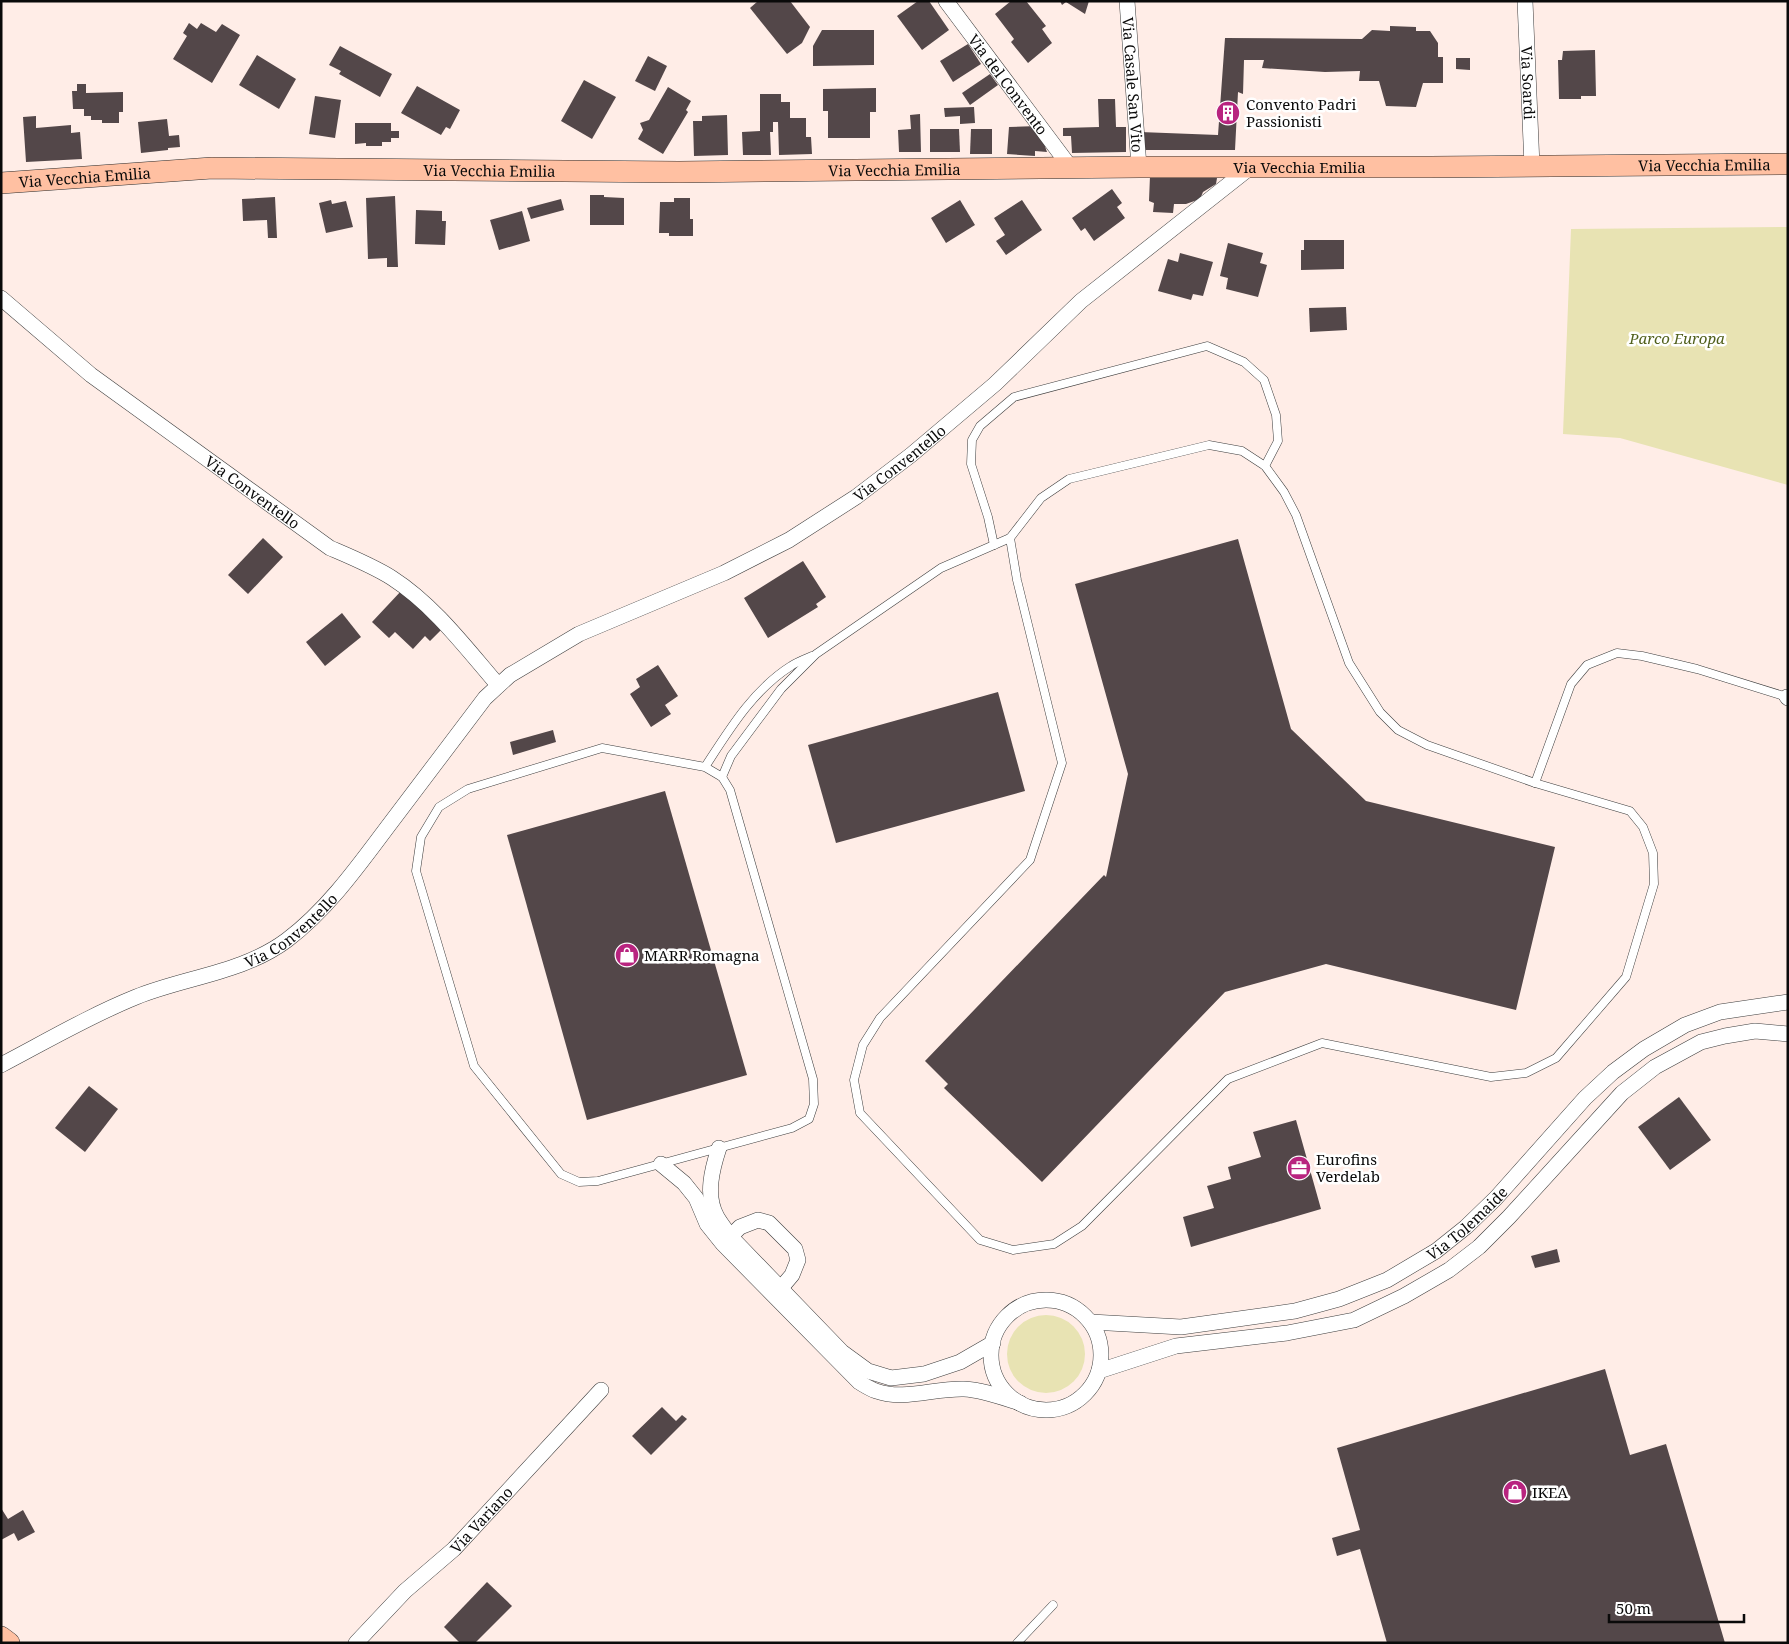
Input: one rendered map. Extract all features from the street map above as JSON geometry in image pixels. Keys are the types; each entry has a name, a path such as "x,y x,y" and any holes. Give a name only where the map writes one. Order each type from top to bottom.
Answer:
{"street":[{"name":"Via Casale San Vito","path":"1127,1 1139,167"},
{"name":"Via Soardi","path":"1525,1 1532,166"},
{"name":"Via del Convento","path":"947,2 1071,168"},
{"name":"Via Vecchia Emilia","path":"1,183 212,168 679,172 1252,166 1788,164"},
{"name":"Via Conventello","path":"1,1065 88,1019 137,996 230,968 265,954 287,940 311,919 348,880 485,698 510,675 579,634 724,573 789,540 856,497 911,455 995,384 1081,301 1252,166"},
{"name":"Via Conventello","path":"1,298 91,375 330,548 392,578 411,592 462,643 498,685"},
{"name":"Via Tolemaide","path":"1090,1322 1181,1327 1286,1313 1339,1299 1387,1280 1436,1251 1466,1227 1496,1198 1585,1098 1613,1072 1644,1049 1685,1025 1720,1012 1788,1002"},
{"name":"Via Tolemaide","path":"1099,1371 1176,1346 1287,1333 1354,1320 1404,1296 1449,1270 1479,1247 1509,1217 1622,1093 1655,1067 1702,1042 1725,1036 1755,1032 1788,1034"},
{"path":"719,1148 713,1165 710,1189 716,1216 727,1240"},
{"path":"661,1164 684,1183 696,1198 707,1224 727,1240 859,1382 876,1391 901,1396 939,1390 964,1390 991,1393 1036,1409 1052,1410 1066,1406 1088,1391 1099,1371 1101,1354 1098,1337 1090,1322 1078,1310 1062,1302 1044,1300 1027,1304 1011,1313 1000,1326 992,1342 991,1360 996,1377 1006,1392 1020,1403"},
{"path":"727,1240 740,1226 758,1220 769,1223 795,1249 798,1260 792,1275 777,1292"},
{"path":"777,1292 842,1352 868,1371 891,1378 924,1374 960,1362 992,1342"},
{"name":"Via Variano","path":"356,1643 405,1591 454,1549 601,1390"},
{"path":"1,1637 9,1643"}],"lane":[{"path":"994,545 988,518 971,464 972,440 980,426 1014,398 1207,346 1244,362 1264,380 1276,415 1278,441 1266,466"},
{"path":"706,767 730,729 758,692 791,666 816,654 941,568 1010,538 1041,498 1069,479 1209,445 1242,451 1266,466 1284,492 1296,515 1349,663 1380,712 1398,730 1427,745 1535,783 1630,811 1643,827 1653,853 1654,884 1626,977 1556,1058 1526,1073 1491,1077 1322,1043 1228,1079 1082,1226 1054,1244 1013,1250 980,1240 860,1114 854,1080 863,1045 880,1018 1030,860 1062,762 1017,580 1010,538"},
{"path":"1535,783 1571,684 1587,665 1617,653 1642,656 1696,669 1787,698"},
{"path":"722,777 732,756 781,689 816,654"},
{"path":"602,748 706,767 722,777 730,790 813,1079 814,1104 809,1119 792,1128 598,1181 578,1182 561,1174 474,1066 416,871 421,837 439,807 468,789 602,748"},
{"path":"1017,1643 1053,1605"}],"green space":[{"name":"Parco Europa","path":"1788,227 1788,485 1620,438 1563,434 1571,229"},
{"path":"1046,1315 1061,1318 1074,1326 1082,1339 1085,1354 1082,1369 1074,1382 1061,1390 1046,1393 1031,1390 1018,1382 1010,1369 1007,1354 1010,1339 1018,1326 1031,1318"}],"building":[{"path":"758,1 790,1 810,27 802,43 787,54 750,8"},
{"path":"918,1 929,1 949,30 922,50 897,16"},
{"path":"1011,1 1026,1 1046,26 1042,29 1052,43 1028,63 1011,42 1014,39 995,14"},
{"path":"1060,1 1089,1 1085,14 1066,2 1062,5"},
{"path":"189,23 197,29 201,23 216,32 222,24 240,35 212,83 173,59 187,36 183,33"},
{"path":"1390,26 1416,27 1416,31 1430,31 1438,43 1438,57 1443,57 1443,83 1423,83 1416,107 1386,106 1379,81 1359,81 1360,71 1325,72 1262,68 1264,60 1244,60 1243,94 1238,92 1235,150 1142,150 1140,132 1218,135 1225,38 1362,39 1372,30 1390,31"},
{"path":"822,30 874,30 874,65 813,66 813,46"},
{"path":"968,44 981,64 953,82 940,61"},
{"path":"340,46 392,74 380,97 339,74 341,71 329,65"},
{"path":"1595,50 1596,96 1581,96 1581,99 1559,99 1558,60 1562,60 1563,51"},
{"path":"257,55 296,79 279,109 239,85"},
{"path":"648,56 667,66 655,91 635,81"},
{"path":"1456,58 1470,58 1470,70 1456,69"},
{"path":"990,74 998,85 970,105 962,93"},
{"path":"584,80 616,97 592,139 561,121"},
{"path":"77,84 86,84 86,93 123,92 123,112 119,112 119,123 102,123 102,120 91,120 91,116 84,116 84,109 73,109 72,91 77,91"},
{"path":"417,86 460,110 450,129 446,127 441,135 401,113"},
{"path":"668,87 691,101 686,110 688,112 663,154 638,139 643,130 640,123 649,120"},
{"path":"876,88 876,112 870,112 870,138 828,138 828,111 823,111 823,89"},
{"path":"760,94 781,94 781,102 790,102 790,118 806,118 806,137 811,137 812,154 779,155 778,122 773,122 773,132 770,132 771,155 743,155 742,132 760,131"},
{"path":"315,96 341,100 335,138 309,134"},
{"path":"1098,99 1115,99 1116,127 1126,127 1126,152 1072,153 1071,136 1063,136 1063,128 1099,127"},
{"path":"974,107 975,123 960,124 960,116 945,117 944,108"},
{"path":"920,114 921,152 899,152 898,130 911,129 910,115"},
{"path":"727,115 728,155 694,156 693,121 702,121 702,116"},
{"path":"36,116 36,128 71,125 71,133 80,132 82,159 26,162 23,117"},
{"path":"167,119 169,136 179,135 180,147 141,153 138,122"},
{"path":"355,123 391,123 391,131 399,131 399,138 391,138 391,142 382,142 382,146 366,146 366,143 355,144"},
{"path":"1038,126 1047,152 1035,151 1035,156 1007,154 1009,127"},
{"path":"930,129 959,129 960,152 930,152"},
{"path":"971,129 992,129 992,154 970,154"},
{"path":"1150,176 1217,178 1216,184 1203,192 1200,199 1186,204 1174,204 1173,213 1153,212 1154,203 1149,201"},
{"path":"1112,189 1122,203 1117,207 1125,218 1094,241 1085,228 1081,231 1072,218"},
{"path":"590,195 624,198 624,225 590,225"},
{"path":"395,196 398,267 387,267 387,258 368,259 366,198"},
{"path":"275,197 277,238 268,238 267,220 243,221 242,199"},
{"path":"674,198 690,198 690,219 693,219 693,236 669,236 669,233 659,233 660,202 674,202"},
{"path":"561,199 564,210 531,219 527,208"},
{"path":"331,200 332,204 346,201 353,227 326,233 319,203"},
{"path":"960,200 975,225 946,243 931,218"},
{"path":"1022,200 1042,230 1006,255 996,241 1005,235 994,218"},
{"path":"416,210 442,211 442,221 446,221 445,245 415,244"},
{"path":"522,211 530,241 499,250 490,220"},
{"path":"1304,240 1344,240 1344,269 1301,270 1301,250 1304,250"},
{"path":"1228,243 1263,253 1260,263 1267,265 1258,297 1226,289 1228,278 1220,276"},
{"path":"1180,253 1213,262 1203,296 1193,294 1191,300 1158,291 1168,259 1178,262"},
{"path":"1346,307 1347,330 1310,332 1309,308"},
{"path":"263,538 283,557 248,594 228,575"},
{"path":"1238,539 1291,729 1366,801 1555,847 1516,1010 1326,964 1225,992 1042,1182 944,1088 948,1084 925,1061 1104,875 1106,877 1128,774 1075,584"},
{"path":"803,561 826,597 816,604 818,607 768,638 744,598"},
{"path":"402,590 442,629 430,641 425,636 413,649 395,632 389,638 372,622"},
{"path":"342,613 361,637 325,666 306,642"},
{"path":"658,665 678,696 665,705 671,714 651,727 630,694 640,687 636,679"},
{"path":"998,692 1025,791 836,843 808,745"},
{"path":"553,730 556,742 513,755 510,742"},
{"name":"MARR Romagna","path":"665,791 747,1075 587,1120 507,835"},
{"path":"89,1086 118,1109 85,1152 55,1128"},
{"path":"1679,1097 1711,1140 1670,1170 1638,1127"},
{"path":"1296,1120 1321,1209 1191,1247 1183,1217 1214,1208 1207,1186 1231,1179 1228,1167 1261,1157 1253,1132"},
{"path":"1557,1249 1560,1262 1535,1268 1531,1256"},
{"name":"IKEA","path":"1605,1369 1630,1455 1666,1444 1725,1643 1387,1643 1360,1549 1337,1556 1332,1538 1360,1530 1337,1448"},
{"path":"662,1407 676,1421 682,1415 687,1419 651,1455 632,1436"},
{"path":"1,1508 8,1519 23,1510 35,1532 18,1541 14,1533 1,1540"},
{"path":"487,1582 512,1606 475,1643 460,1643 444,1627"}],"place":[{"name":"Convento Padri Passionisti","path":"1228,113"},
{"name":"MARR Romagna","path":"627,955"},
{"name":"Eurofins Verdelab","path":"1299,1168"},
{"name":"IKEA","path":"1515,1492"}]}
